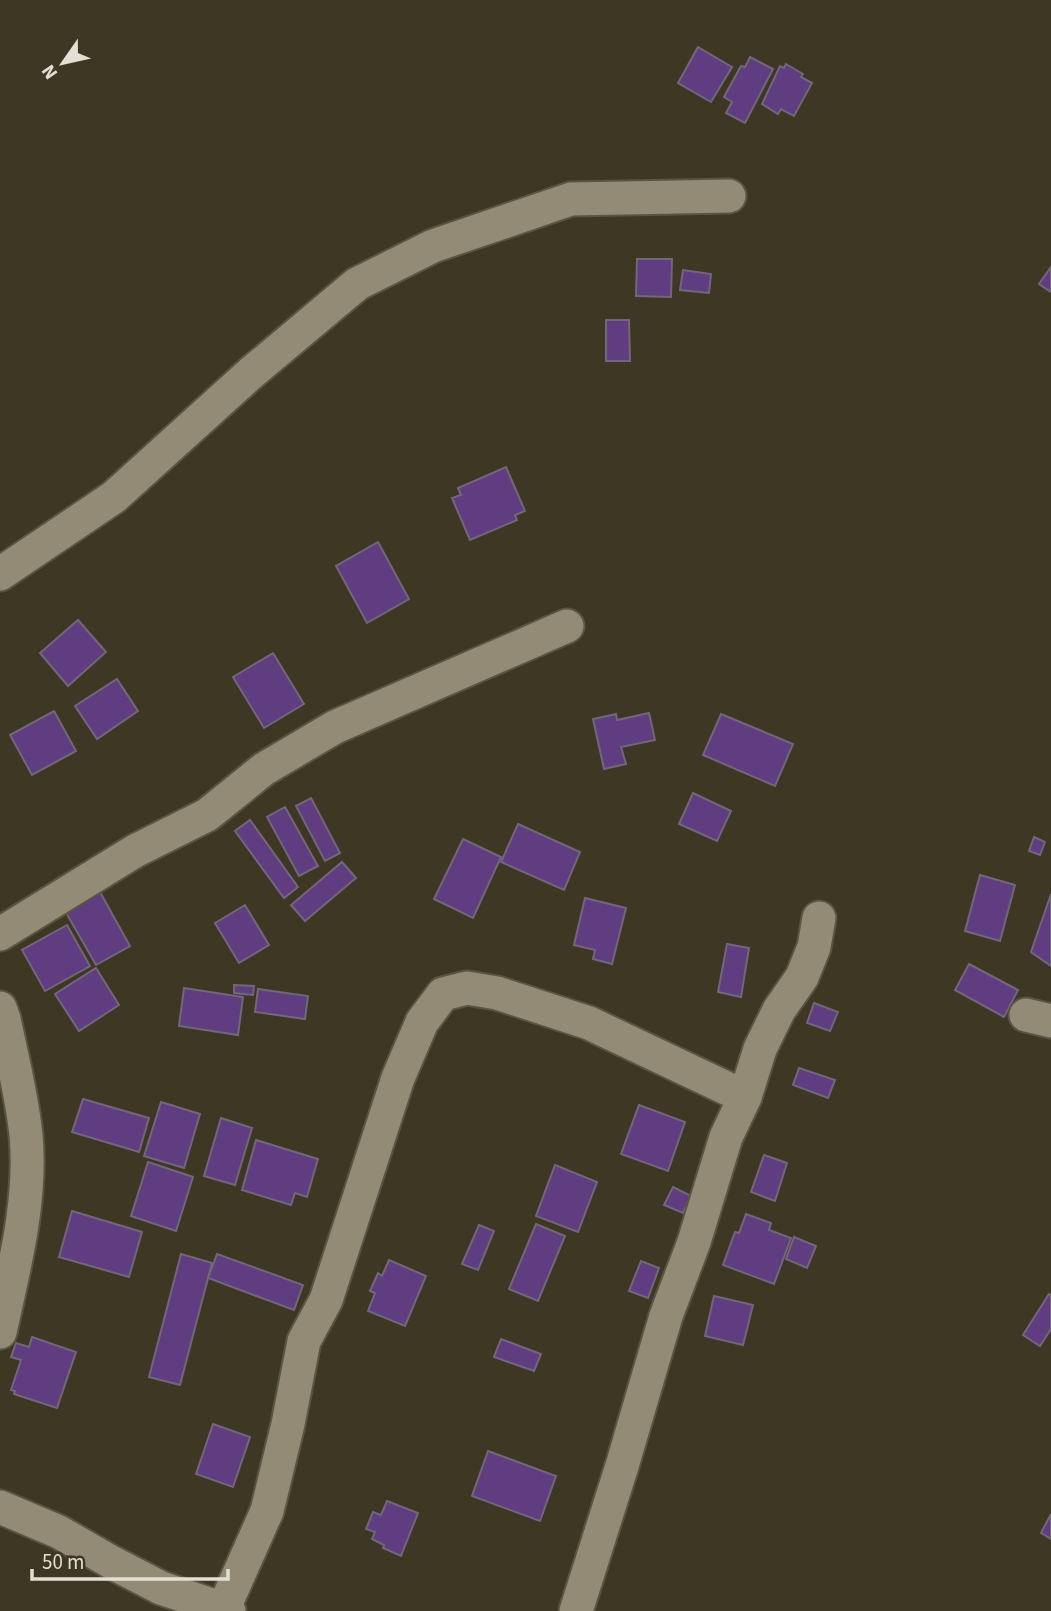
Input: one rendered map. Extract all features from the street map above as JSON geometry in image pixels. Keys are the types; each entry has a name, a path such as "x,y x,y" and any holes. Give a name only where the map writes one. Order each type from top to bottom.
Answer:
{"street":[{"path":"0,575 114,497 251,373 357,284 433,246 571,199 729,197"},
{"path":"0,934 135,852 207,816 264,769 335,727 567,626"},
{"path":"576,1611 666,1316 694,1242 726,1137 746,1097 760,1049 779,1010 802,977 814,947 818,918"},
{"path":"0,1507 59,1532 160,1588 226,1610 267,1511 304,1341 326,1300 398,1078 422,1022 443,994 467,988 497,993 589,1023 746,1097"},
{"path":"0,1008 26,1136 13,1192 17,1257 0,1332"}],"building":[{"path":"698,47 732,67 711,102 678,83"},
{"path":"750,57 773,69 745,123 726,113 732,102 724,97 741,66 745,67"},
{"path":"786,64 812,83 794,116 781,109 778,114 762,104 780,66 784,68"},
{"path":"637,259 672,259 671,297 636,296"},
{"path":"1051,267 1051,292 1039,284"},
{"path":"683,270 711,274 709,293 680,290"},
{"path":"606,320 629,320 630,361 606,361"},
{"path":"506,467 525,511 515,515 517,520 470,540 452,498 461,495 458,488"},
{"path":"378,542 409,599 367,623 336,566"},
{"path":"78,620 106,652 68,686 40,653"},
{"path":"273,653 304,704 264,728 233,677"},
{"path":"117,679 138,711 97,739 75,706"},
{"path":"54,711 76,751 32,775 10,735"},
{"path":"649,713 655,740 621,747 626,764 604,769 593,719 616,714 617,720"},
{"path":"721,714 793,744 775,786 703,755"},
{"path":"693,793 731,811 717,841 679,824"},
{"path":"311,798 340,853 325,861 296,806"},
{"path":"285,807 318,866 299,876 267,817"},
{"path":"250,820 298,887 284,898 235,831"},
{"path":"518,824 580,852 564,890 501,862"},
{"path":"1034,837 1045,842 1040,855 1029,851"},
{"path":"463,839 501,857 473,918 434,899"},
{"path":"342,862 356,878 305,921 291,905"},
{"path":"980,875 1015,885 1000,941 965,931"},
{"path":"100,892 130,946 96,965 65,911"},
{"path":"1051,894 1051,966 1031,952"},
{"path":"585,898 626,908 612,964 593,959 595,950 574,945"},
{"path":"245,905 269,945 239,963 215,923"},
{"path":"67,925 90,966 45,991 22,950"},
{"path":"727,944 749,948 741,997 718,992"},
{"path":"969,964 1018,990 1004,1017 955,990"},
{"path":"96,968 119,1005 79,1031 55,994"},
{"path":"234,985 254,986 253,995 234,993"},
{"path":"184,988 243,997 238,1035 179,1026"},
{"path":"258,989 308,996 305,1019 255,1012"},
{"path":"814,1003 838,1012 830,1031 807,1023"},
{"path":"799,1068 835,1080 828,1098 793,1085"},
{"path":"83,1099 149,1118 139,1152 72,1132"},
{"path":"161,1102 200,1114 184,1168 144,1156"},
{"path":"639,1105 685,1122 668,1171 621,1154"},
{"path":"221,1118 252,1128 235,1185 204,1176"},
{"path":"256,1140 318,1159 307,1197 295,1193 291,1205 242,1190"},
{"path":"764,1155 787,1163 775,1201 751,1192"},
{"path":"148,1162 193,1177 176,1231 131,1216"},
{"path":"555,1165 597,1182 578,1232 536,1216"},
{"path":"673,1187 691,1196 683,1213 664,1205"},
{"path":"72,1211 142,1232 129,1277 59,1257"},
{"path":"746,1214 771,1223 769,1230 791,1238 774,1284 723,1265 735,1232 739,1233"},
{"path":"536,1224 565,1236 538,1301 509,1289"},
{"path":"479,1225 494,1231 478,1270 462,1264"},
{"path":"794,1237 816,1246 807,1268 786,1259"},
{"path":"181,1254 212,1263 180,1385 149,1377"},
{"path":"217,1254 303,1285 294,1310 208,1278"},
{"path":"389,1260 426,1276 405,1326 368,1311 375,1293 370,1291 378,1273 382,1276"},
{"path":"641,1261 659,1268 648,1298 629,1291"},
{"path":"1049,1294 1051,1329 1040,1346 1023,1335"},
{"path":"714,1296 753,1305 743,1345 705,1336"},
{"path":"32,1337 76,1352 57,1408 14,1394 15,1391 11,1390 21,1360 11,1357 16,1343 29,1347"},
{"path":"501,1339 541,1354 534,1371 494,1357"},
{"path":"213,1424 250,1437 233,1487 196,1474"},
{"path":"488,1451 556,1476 540,1521 472,1496"},
{"path":"387,1501 418,1513 401,1556 383,1548 384,1545 372,1539 375,1532 366,1529 373,1512 381,1515"},
{"path":"1051,1514 1051,1539 1041,1533"}]}
